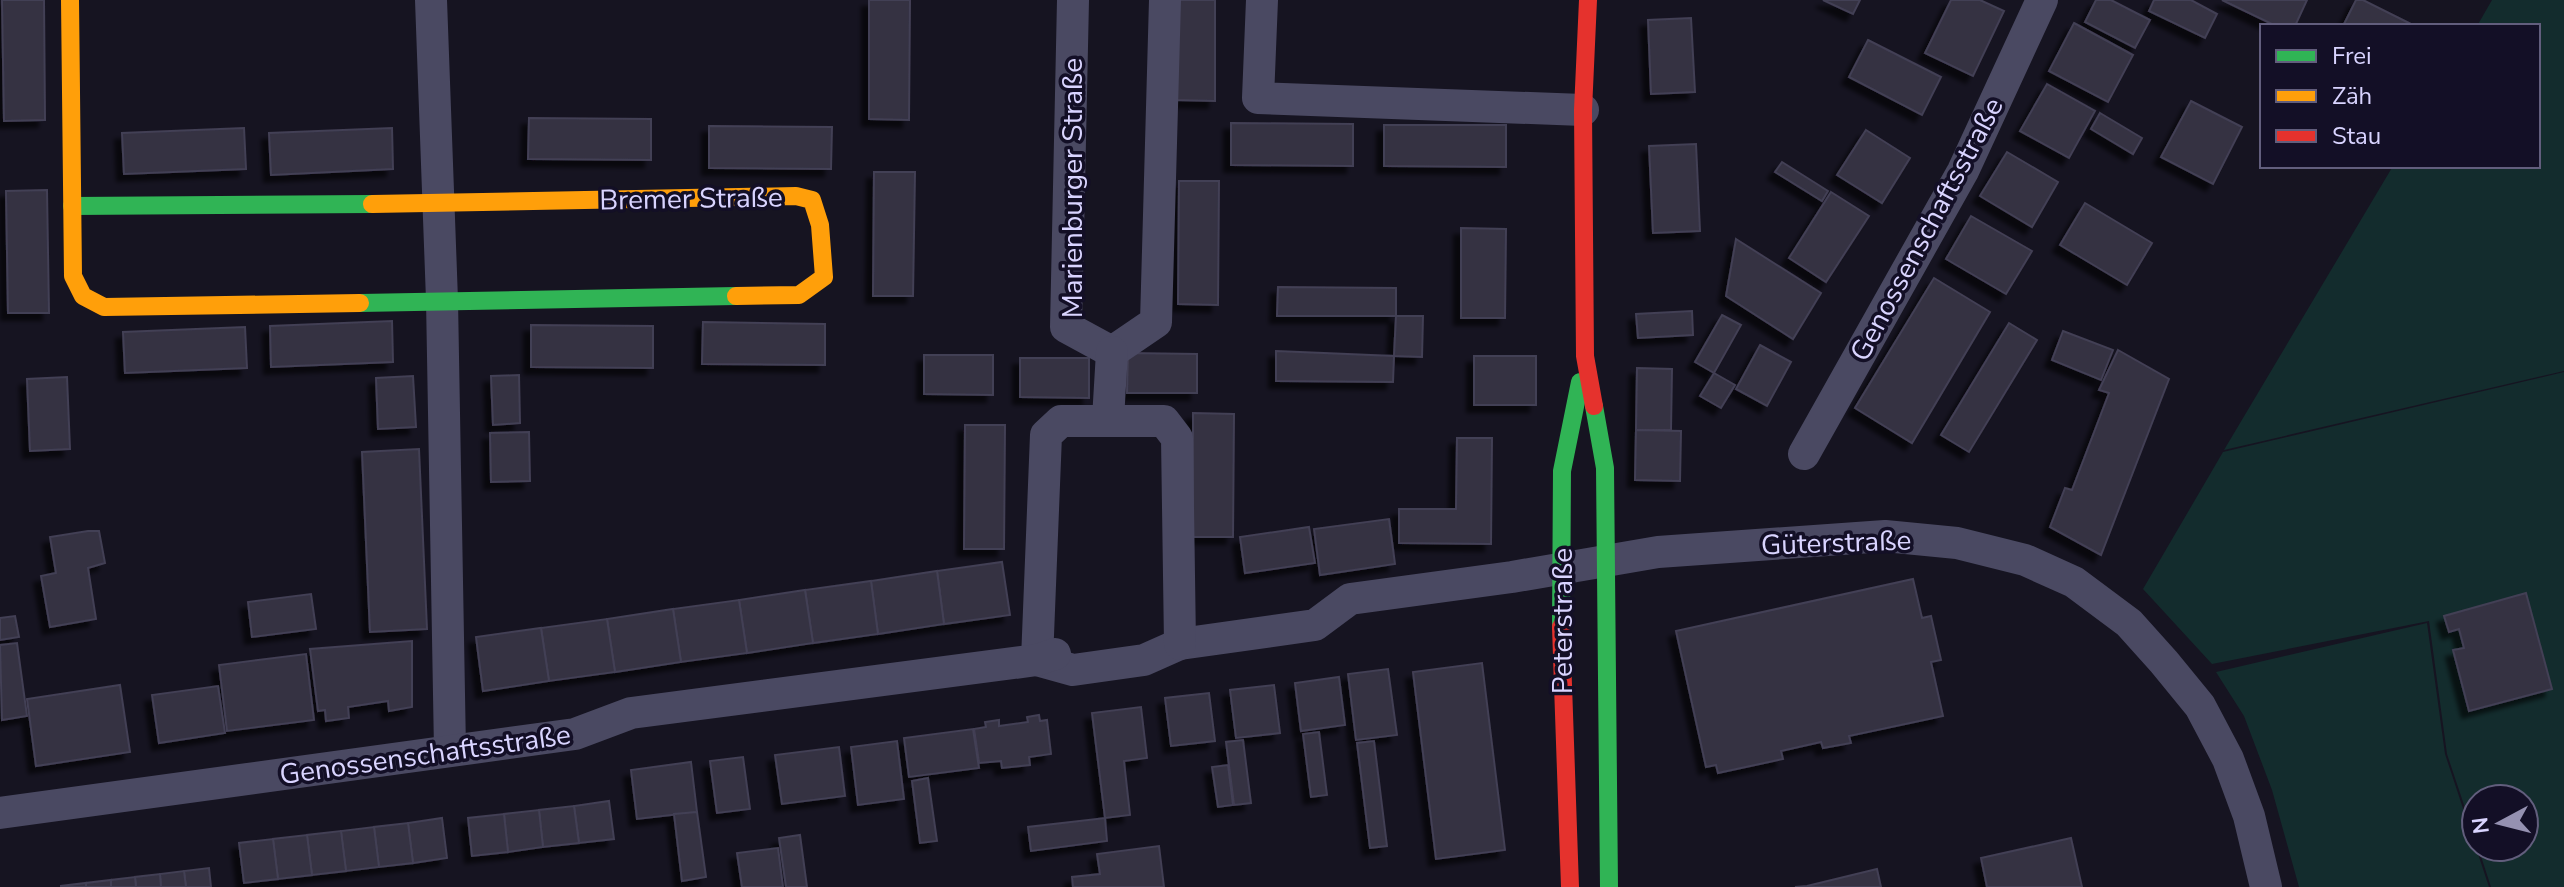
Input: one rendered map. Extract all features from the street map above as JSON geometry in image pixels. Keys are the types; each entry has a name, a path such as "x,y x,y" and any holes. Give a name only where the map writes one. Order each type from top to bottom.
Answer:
{"street":[{"name":"Bremer Straße","path":"70,0 72,206 73,276 83,296 104,307 799,295 824,277 820,225 812,200 796,196 72,206"},
{"path":"431,0 442,300 450,750"},
{"name":"Marienburger Straße","path":"1073,0 1066,327 1112,352"},
{"name":"Marienburger Straße","path":"1112,352 1156,322 1165,0"},
{"path":"1262,0 1258,98 1583,110"},
{"name":"Peterstraße","path":"1588,0 1583,110 1585,356 1605,468 1609,887"},
{"name":"Genossenschaftsstraße","path":"1804,454 1963,171 2042,0"},
{"name":"Marienburger Straße","path":"1108,419 1112,352"},
{"name":"Peterstraße","path":"1570,887 1565,797 1562,471 1585,356"},
{"path":"1037,660 1046,435 1061,421 1164,421 1177,438 1180,644"},
{"name":"Güterstraße","path":"1562,569 1658,552 1885,536 1957,543 2025,560 2074,582 2129,623 2200,706 2228,759 2249,816 2266,887"},
{"name":"Genossenschaftsstraße","path":"0,813 575,734 631,713 1037,660 1073,670 1144,660 1180,644 1315,625 1350,599 1562,569"}],"green space":[{"path":"2492,0 2564,0 2564,371 2224,450 2392,168 2540,168 2540,24 2478,24"},
{"path":"2564,372 2564,887 2491,887 2483,863 2540,863 2540,783 2460,783 2460,793 2447,754 2429,621 2212,664 2143,589 2223,452"},
{"path":"2427,623 2445,754 2460,799 2460,863 2481,863 2489,887 2299,887 2272,790 2244,716 2216,672"}],"building":[{"path":"2,0 44,0 45,120 4,121"},
{"path":"869,0 910,0 909,120 869,119"},
{"path":"1175,0 1215,0 1215,101 1174,100"},
{"path":"1823,0 1860,0 1853,14"},
{"path":"1951,0 1980,0 2004,11 1973,76 1925,53"},
{"path":"2096,0 2111,0 2150,20 2135,48 2085,22"},
{"path":"2154,0 2191,0 2217,14 2205,38 2149,11"},
{"path":"2222,0 2307,0 2296,24 2272,24"},
{"path":"2356,0 2363,0 2411,24 2344,24"},
{"path":"1691,18 1695,92 1651,94 1648,20"},
{"path":"2074,23 2133,55 2108,102 2049,71"},
{"path":"1868,40 1941,77 1922,115 1849,77"},
{"path":"2047,84 2095,111 2069,158 2020,131"},
{"path":"2191,101 2242,127 2213,184 2161,157"},
{"path":"2100,113 2142,138 2133,154 2091,129"},
{"path":"529,118 651,119 651,160 528,159"},
{"path":"1231,123 1353,124 1353,166 1231,165"},
{"path":"1384,125 1506,125 1506,167 1384,166"},
{"path":"709,126 832,127 831,169 709,168"},
{"path":"244,128 246,169 124,174 122,133"},
{"path":"392,128 393,169 271,175 269,133"},
{"path":"1866,130 1910,158 1882,203 1837,175"},
{"path":"1696,144 1700,231 1653,233 1649,146"},
{"path":"2007,152 2058,182 2032,227 1980,196"},
{"path":"1782,162 1828,191 1822,201 1775,172"},
{"path":"874,172 915,172 913,296 873,296"},
{"path":"1179,181 1219,181 1218,305 1178,304"},
{"path":"47,190 49,313 8,313 6,191"},
{"path":"1831,192 1869,216 1826,282 1789,258"},
{"path":"2085,203 2152,243 2127,285 2060,245"},
{"path":"1971,216 2032,251 2006,294 1946,259"},
{"path":"1461,228 1506,229 1505,318 1461,318"},
{"path":"1736,239 1821,293 1793,339 1726,296"},
{"path":"1934,278 1990,312 1912,443 1855,408"},
{"path":"1278,287 1396,288 1396,316 1277,316"},
{"path":"1692,311 1693,335 1638,338 1636,314"},
{"path":"1722,315 1741,325 1714,373 1695,362"},
{"path":"1396,316 1423,316 1422,357 1394,356"},
{"path":"392,321 393,362 271,367 270,326"},
{"path":"703,322 825,324 825,365 702,364"},
{"path":"2009,323 2037,340 1969,452 1941,435"},
{"path":"531,325 653,326 653,368 531,367"},
{"path":"245,327 247,368 125,373 123,332"},
{"path":"2063,331 2113,350 2101,380 2052,360"},
{"path":"1760,345 1791,362 1767,406 1736,389"},
{"path":"2118,350 2169,379 2101,555 2050,527 2065,488 2072,490 2109,393 2099,390"},
{"path":"1276,351 1394,356 1393,382 1276,381"},
{"path":"1128,353 1197,354 1197,393 1127,393"},
{"path":"924,355 993,355 993,395 924,394"},
{"path":"1474,356 1536,356 1536,405 1474,405"},
{"path":"1020,358 1089,358 1089,398 1020,397"},
{"path":"1637,368 1672,369 1671,430 1636,430"},
{"path":"1714,373 1735,385 1721,408 1700,396"},
{"path":"519,375 520,423 493,425 491,376"},
{"path":"413,376 416,427 378,429 376,378"},
{"path":"67,377 70,449 30,451 27,379"},
{"path":"1193,413 1234,414 1233,537 1193,537"},
{"path":"965,425 1005,425 1004,549 964,549"},
{"path":"1636,430 1681,431 1680,481 1635,480"},
{"path":"529,432 530,481 491,482 490,433"},
{"path":"1457,438 1492,438 1491,544 1399,543 1399,509 1456,509"},
{"path":"419,449 427,629 370,632 362,452"},
{"path":"1389,519 1395,564 1320,575 1314,529"},
{"path":"1309,527 1315,563 1245,573 1240,537"},
{"path":"99,531 105,563 88,568 96,619 50,627 41,576 56,573 50,537"},
{"path":"1002,562 1010,615 944,624 937,571"},
{"path":"937,571 944,624 878,634 871,581"},
{"path":"1913,579 1922,618 1931,616 1941,660 1931,662 1943,716 1849,736 1851,743 1823,748 1821,742 1781,751 1783,759 1718,773 1716,765 1706,767 1676,631"},
{"path":"871,581 878,634 813,643 805,590"},
{"path":"805,590 813,643 747,653 739,600"},
{"path":"2526,593 2552,689 2469,711 2453,650 2464,648 2459,629 2449,632 2444,616"},
{"path":"311,594 316,629 252,637 248,602"},
{"path":"739,600 747,653 681,662 673,609"},
{"path":"673,609 681,662 615,672 607,619"},
{"path":"15,616 19,637 0,640 0,618"},
{"path":"607,619 615,672 549,681 541,628"},
{"path":"541,628 549,681 483,691 476,637"},
{"path":"412,641 412,707 389,711 388,701 348,707 349,718 326,721 325,710 318,711 310,649"},
{"path":"17,643 27,716 2,720 0,645"},
{"path":"306,654 314,720 227,731 219,665"},
{"path":"1482,663 1505,850 1436,859 1413,672"},
{"path":"1388,669 1397,735 1356,740 1348,674"},
{"path":"1339,677 1345,725 1301,731 1295,683"},
{"path":"120,685 130,752 36,766 27,699"},
{"path":"1274,685 1280,733 1236,738 1230,690"},
{"path":"218,686 225,733 159,743 152,695"},
{"path":"1209,693 1215,741 1171,746 1165,698"},
{"path":"1141,707 1147,758 1124,761 1130,815 1105,818 1092,713"},
{"path":"1039,715 1040,721 1047,720 1051,754 1029,757 1030,765 1002,768 1001,761 979,763 974,729 986,727 985,722 999,720 999,726 1028,722 1027,717"},
{"path":"973,729 979,768 909,777 904,738"},
{"path":"1319,732 1327,795 1311,797 1303,734"},
{"path":"1243,740 1251,803 1234,805 1226,742"},
{"path":"897,741 904,799 858,805 851,747"},
{"path":"1374,741 1387,846 1370,848 1357,743"},
{"path":"839,747 845,796 782,804 775,755"},
{"path":"743,757 750,809 717,813 710,761"},
{"path":"691,762 697,812 637,819 631,770"},
{"path":"1228,765 1233,805 1218,807 1212,767"},
{"path":"928,778 937,841 920,843 912,781"},
{"path":"609,801 614,839 579,843 574,806"},
{"path":"574,806 579,843 543,847 539,810"},
{"path":"539,810 543,847 508,852 504,814"},
{"path":"697,812 706,877 682,881 674,814"},
{"path":"504,814 508,852 472,856 468,818"},
{"path":"442,818 447,858 413,863 408,823"},
{"path":"1105,818 1107,841 1031,851 1028,827"},
{"path":"408,823 413,863 379,867 374,827"},
{"path":"374,827 379,867 346,871 341,831"},
{"path":"341,831 346,871 312,875 307,835"},
{"path":"307,835 312,875 278,879 273,839"},
{"path":"800,835 807,887 786,887 779,838"},
{"path":"2071,838 2082,887 1987,887 1981,858"},
{"path":"273,839 278,879 244,883 239,843"},
{"path":"1159,846 1164,887 1073,887 1072,877 1100,874 1097,854"},
{"path":"778,848 783,887 742,887 737,853"},
{"path":"209,868 211,887 186,887 184,871"},
{"path":"1877,869 1881,887 1795,887 1807,886"},
{"path":"184,871 186,887 161,887 160,874"},
{"path":"160,874 161,887 136,887 135,877"},
{"path":"135,877 136,887 111,887 111,880"},
{"path":"111,880 111,887 86,887 86,883"},
{"path":"86,883 86,887 61,887 61,886"}],"traffic: fast":[{"path":"72,206 372,204"},
{"path":"360,303 736,296"},
{"path":"1561,627 1562,471 1580,382"},
{"path":"1594,406 1605,468 1609,887"}],"traffic: slow":[{"path":"70,0 73,276 83,296 104,307 360,303"},
{"path":"372,204 796,196 812,200 820,225 824,277 799,295 736,296"}],"traffic: jam":[{"path":"1588,0 1583,110 1585,356 1594,406"},
{"path":"1561,627 1570,887"}]}
